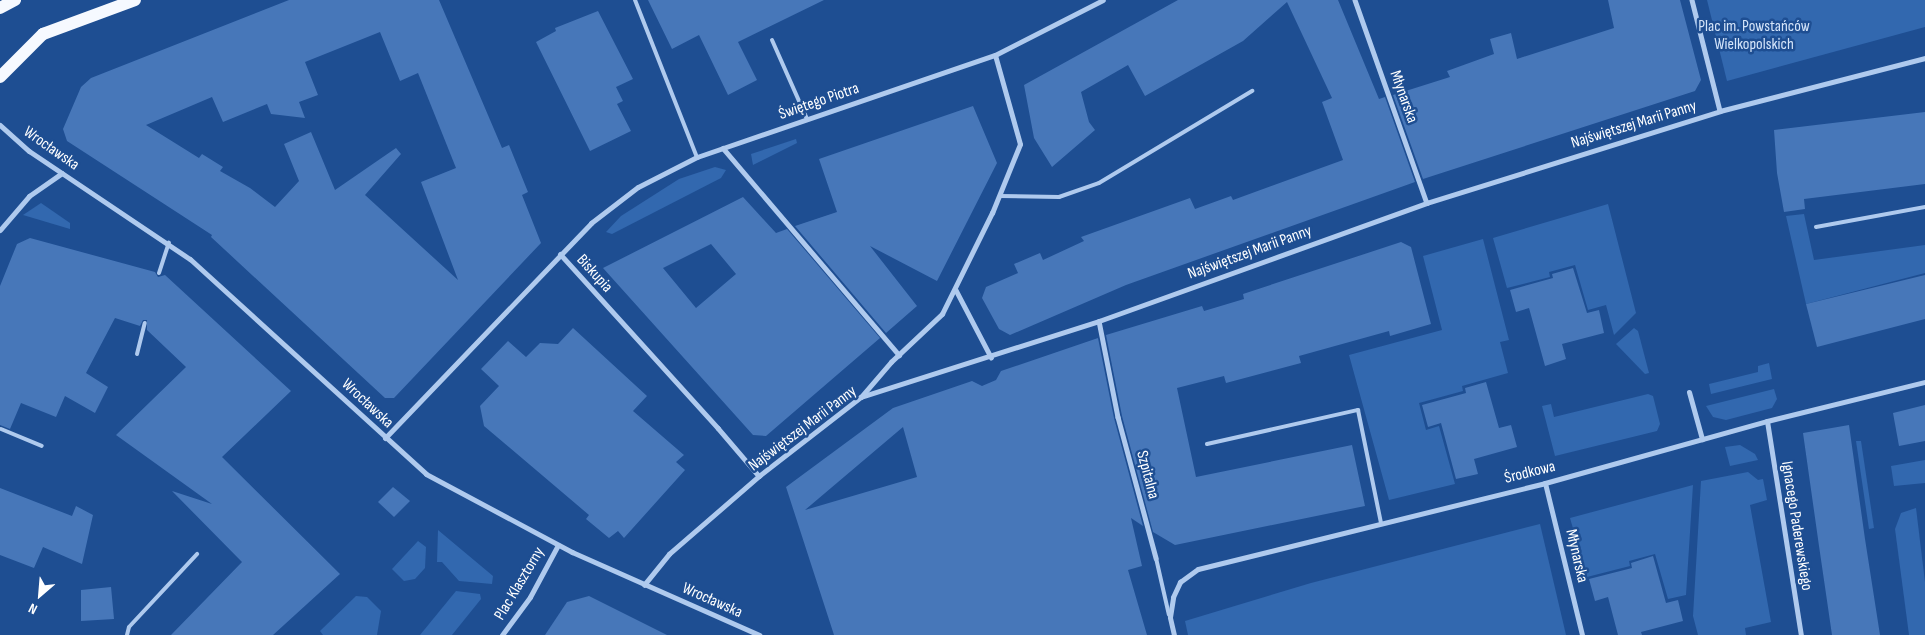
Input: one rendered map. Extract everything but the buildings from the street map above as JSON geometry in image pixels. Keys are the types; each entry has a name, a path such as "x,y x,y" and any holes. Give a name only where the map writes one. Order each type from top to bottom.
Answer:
{"main road":[{"path":"0,8 15,0"},
{"path":"0,77 43,34 135,0"}],"street":[{"name":"Świętego Piotra","path":"560,254 592,223 638,186 697,157 995,55 1104,0"},
{"name":"Młynarska","path":"1355,0 1427,203"},
{"path":"1692,0 1720,111"},
{"path":"861,398 899,355 939,318 956,290 1000,196 1020,144 995,55"},
{"name":"Najświętszej Marii Panny","path":"644,585 665,558 759,476 861,398 1099,321 1427,203 1720,111 1925,58"},
{"name":"Wrocławska","path":"0,125 25,148 169,243 203,270 385,438 441,483 558,545 759,635"},
{"path":"724,148 899,355"},
{"path":"0,230 29,196 62,173"},
{"name":"Biskupia","path":"385,438 560,254 718,428 759,476"},
{"path":"956,290 991,357"},
{"name":"Szpitalna","path":"1099,321 1118,416 1156,558"},
{"name":"Środkowa","path":"1170,618 1170,607 1178,586 1198,569 1545,483 1766,421 1925,382"},
{"path":"1689,392 1702,439"},
{"name":"Ignacego Paderewskiego","path":"1766,421 1801,635"},
{"name":"Młynarska","path":"1545,483 1582,635"},
{"name":"Plac Klasztorny","path":"502,635 530,597 558,545"},
{"name":"Szpitalna","path":"1170,618 1174,635"}],"lane":[{"path":"634,0 697,157"},
{"path":"772,40 807,119"},
{"path":"1000,196 1058,197 1099,183 1252,92"},
{"path":"1816,227 1925,207"},
{"path":"159,273 169,243"},
{"path":"137,354 145,323"},
{"path":"1207,444 1358,410 1381,523"},
{"path":"1,429 42,446"},
{"path":"127,635 129,627 197,554"},
{"name":"Szpitalna","path":"1156,558 1170,618"}],"green space":[{"name":"Plac im. Powstańców Wielkopolskich","path":"1707,0 1925,0 1925,27 1727,81"},
{"path":"796,139 797,143 753,165 751,154"},
{"path":"715,167 726,170 721,178 612,234 606,232 621,216 679,179"},
{"path":"41,203 70,223 70,229 23,215"},
{"path":"1608,204 1636,313 1614,335 1606,305 1588,310 1575,265 1549,272 1550,277 1507,288 1493,238"},
{"path":"1804,214 1814,260 1925,245 1925,273 1806,304 1786,216"},
{"path":"1483,239 1509,340 1500,342 1508,373 1462,386 1463,391 1419,403 1426,430 1439,426 1455,484 1389,500 1349,355 1442,330 1423,256"},
{"path":"1634,328 1638,331 1649,373 1645,374 1616,344"},
{"path":"1769,363 1772,379 1711,394 1709,384 1758,372 1758,366"},
{"path":"1774,389 1777,399 1772,408 1726,420 1713,417 1706,406"},
{"path":"1648,394 1653,396 1660,424 1657,431 1555,456 1542,406 1551,404 1554,417"},
{"path":"1856,441 1861,441 1874,528 1869,529"},
{"path":"1740,445 1755,454 1758,460 1730,466 1725,447"},
{"path":"1925,460 1925,483 1894,486 1891,466"},
{"path":"1748,472 1758,480 1763,479 1767,500 1750,505 1771,622 1745,628 1746,635 1698,635 1693,616 1701,481"},
{"path":"1693,485 1686,595 1668,599 1655,554 1629,561 1630,566 1587,577 1570,518"},
{"path":"1916,508 1925,582 1925,635 1909,635 1895,529 1901,513"},
{"path":"1540,524 1566,635 1188,635 1185,621 1311,583"},
{"path":"438,530 493,576 492,584 459,581 442,562 437,562"},
{"path":"418,541 426,547 425,568 415,579 404,581 392,569"},
{"path":"456,591 480,594 481,599 452,635 420,635"},
{"path":"356,596 367,597 381,611 377,635 323,635 320,631"}]}
